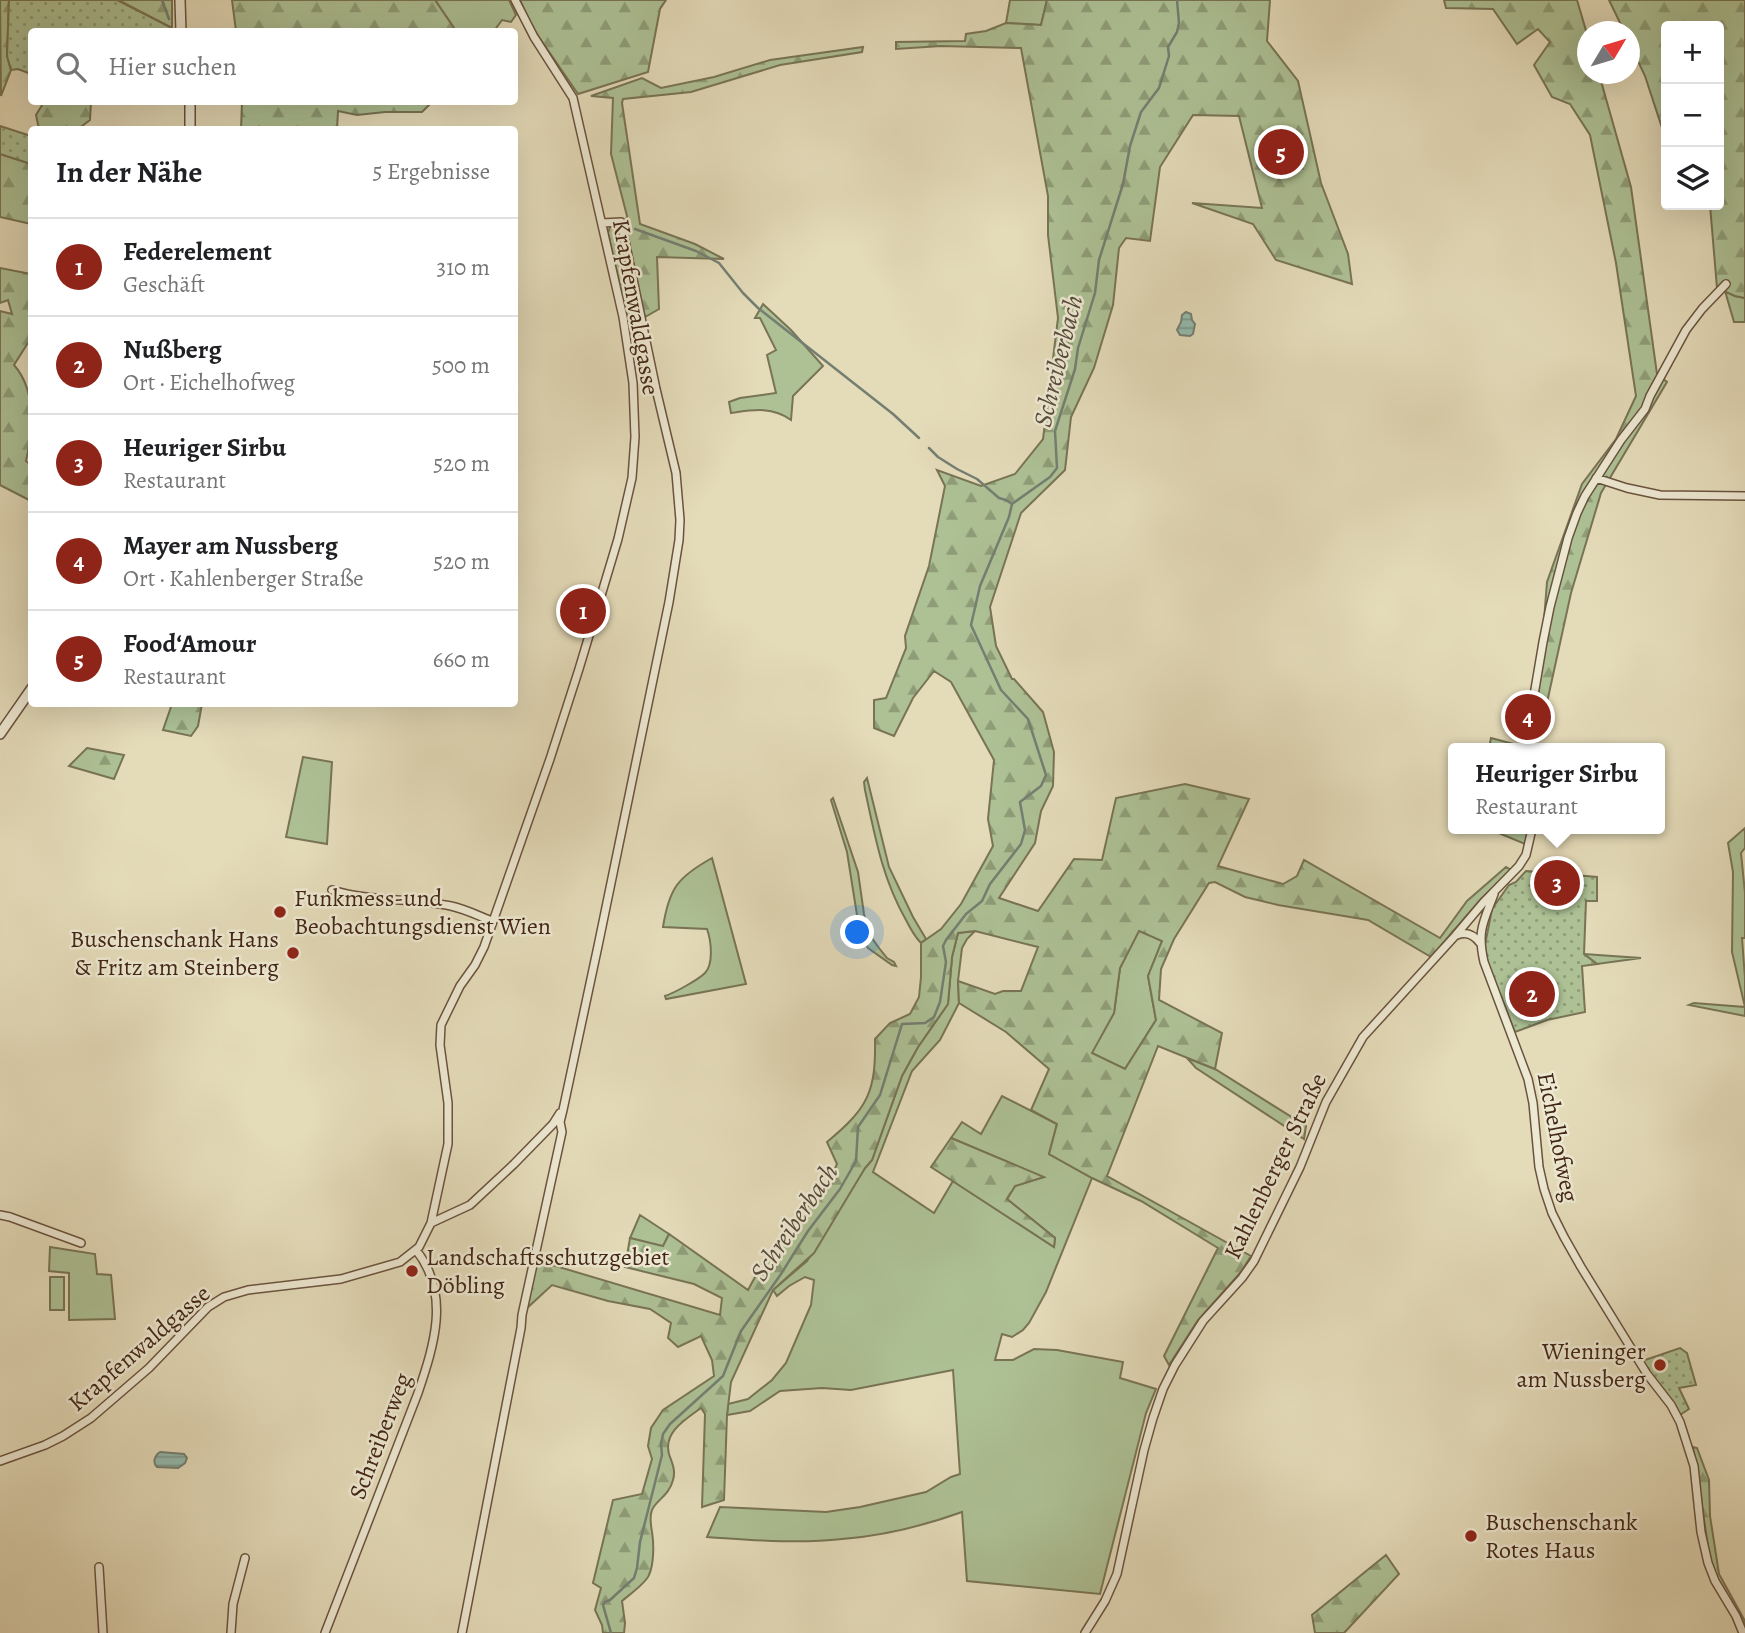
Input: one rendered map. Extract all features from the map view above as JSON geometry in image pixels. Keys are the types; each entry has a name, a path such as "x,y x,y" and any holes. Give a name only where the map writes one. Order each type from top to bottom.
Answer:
{"street":[{"path":"180,0 181,28"},
{"name":"Krapfenwaldgasse","path":"0,1461 45,1445 91,1418 149,1368 208,1307 224,1297 248,1290 341,1279 394,1264 416,1250 430,1223 448,1144 448,1103 440,1045 441,1026 460,986 480,956 550,759 618,539 632,478 635,418 630,359 623,317 573,98 530,31 515,0"},
{"path":"190,105 190,126"},
{"path":"462,1633 522,1315 562,1132 560,1122 679,540 680,504 676,473 621,222 602,223"},
{"path":"1531,743 1533,701 1550,607 1580,504 1620,440 1644,409 1685,330 1726,284"},
{"path":"1596,478 1660,495 1745,496"},
{"path":"0,734 28,694"},
{"name":"Kahlenberger Straße","path":"1084,1633 1109,1595 1117,1574 1144,1450 1169,1375 1203,1321 1254,1261 1300,1167 1326,1102 1363,1037 1515,872 1524,859 1531,834"},
{"path":"332,890 379,899 448,906 492,921"},
{"path":"1480,944 1482,927 1495,891"},
{"path":"1455,936 1470,934 1480,944"},
{"name":"Eichelhofweg","path":"1480,944 1528,1079 1539,1167 1548,1203 1581,1267 1647,1374 1671,1405 1679,1422 1694,1466 1701,1532 1708,1563 1714,1581 1744,1633"},
{"path":"430,1223 476,1201 545,1132 563,1110"},
{"path":"0,1215 81,1243"},
{"name":"Schreiberweg","path":"326,1633 429,1357 437,1299 428,1267 416,1250"},
{"path":"231,1633 233,1604 245,1558"},
{"path":"99,1567 103,1633"}],"green space":[{"path":"0,0 9,0 7,56 11,70 1,96"},
{"path":"9,0 117,0 172,28 28,28 28,73 18,69 11,70 7,56"},
{"path":"118,0 172,0 172,28 120,1"},
{"path":"232,0 435,0 454,28 236,28"},
{"path":"435,0 509,0 516,15 511,22 502,20 496,28 454,28"},
{"path":"520,0 666,0 660,9 648,72 578,94 532,27"},
{"path":"1010,0 1047,0 1041,25 1006,23"},
{"path":"1047,0 1270,0 1267,41 1298,81 1321,183 1348,254 1352,284 1276,260 1253,224 1192,203 1262,208 1239,116 1193,115 1160,167 1150,241 1126,238 1119,248 1113,305 1094,368 1071,417 1065,470 1021,513 990,607 996,646 1012,679 1043,712 1054,752 1053,786 1041,811 1035,843 999,898 1038,911 1074,859 1102,860 1116,798 1185,784 1249,799 1218,866 1283,884 1297,876 1304,860 1440,938 1467,901 1506,867 1511,870 1481,899 1431,957 1368,920 1278,905 1245,897 1215,882 1209,883 1174,939 1161,969 1159,1000 1222,1033 1215,1069 1158,1046 1107,1176 1251,1256 1241,1272 1198,1320 1169,1365 1164,1356 1218,1248 1141,1201 1049,1154 1057,1124 1031,1110 1049,1069 1006,1032 959,1003 958,981 995,994 1021,991 1038,947 975,931 958,933 952,957 948,1004 918,1047 902,1076 872,1160 814,1253 773,1290 731,1382 724,1500 702,1507 705,1414 701,1408 677,1427 669,1439 673,1480 669,1490 651,1513 653,1554 649,1575 622,1601 624,1633 603,1633 595,1610 601,1588 593,1583 613,1500 642,1494 652,1459 648,1446 651,1428 663,1410 714,1376 712,1360 701,1336 678,1347 668,1338 671,1323 650,1309 608,1301 552,1285 526,1309 536,1264 549,1264 720,1315 722,1298 694,1284 625,1267 630,1238 663,1246 669,1234 748,1290 762,1264 796,1234 804,1211 830,1180 837,1164 827,1142 852,1119 867,1098 874,1073 875,1039 890,1023 910,1014 919,997 921,943 941,929 961,904 993,846 988,819 994,760 951,682 934,671 913,698 894,736 874,728 874,700 886,698 906,648 905,636 929,566 945,486 937,470 981,486 1015,474 1043,439 1058,318 1048,235 1048,196 1021,48 941,46 896,49 896,42 965,41 966,34 986,31 1006,23 1041,25","holes":["1139,931 1162,941 1148,976 1156,1020 1125,1069 1092,1053 1114,1013 1120,968"]},
{"path":"1444,0 1577,0 1583,21 1577,21 1577,84 1602,84 1631,187 1657,374 1667,382 1601,493 1571,593 1546,707 1536,723 1547,582 1582,484 1616,439 1636,396 1616,263 1590,135 1570,104 1552,97 1534,65 1550,42 1538,29 1517,44 1493,9 1446,8"},
{"path":"1609,0 1745,0 1745,298 1717,288 1710,210 1724,210 1724,21 1661,21 1661,125 1640,65 1640,21 1619,21"},
{"path":"863,47 862,52 780,65 691,92 623,99 640,224 695,244 724,259 657,257 659,309 645,317 624,228 627,216 611,154 613,98 591,96 642,78 661,88 714,77 770,60"},
{"path":"42,105 91,105 90,120 82,126 38,126 36,115"},
{"path":"242,105 429,105 422,112 357,115 338,111 337,126 241,126"},
{"path":"0,126 28,135 28,163 0,154"},
{"path":"0,154 28,163 28,223 0,217"},
{"path":"610,227 617,231 621,239 639,320 629,326 608,233"},
{"path":"0,268 28,273 28,343 14,365 28,391 28,499 0,485 0,311 12,314 8,300 0,303"},
{"path":"1725,291 1745,298 1745,322 1734,322"},
{"path":"763,304 823,366 793,396 791,420 769,411 731,413 729,402 776,393 767,355 776,350 760,318 755,318"},
{"path":"171,707 201,707 198,726 191,736 163,730"},
{"path":"1491,738 1510,743 1490,743"},
{"path":"87,748 124,755 114,779 69,766"},
{"path":"303,757 332,762 327,844 286,837"},
{"path":"867,778 889,867 926,939 921,943 912,932 885,873 865,790 864,782"},
{"path":"833,798 858,872 869,934 896,966 868,948 860,934 847,852 831,800"},
{"path":"1745,828 1745,848 1741,853 1745,893 1745,938 1742,938 1745,1007 1732,952 1733,872 1728,843"},
{"path":"1501,834 1528,834 1525,844"},
{"path":"712,858 746,984 666,999 665,996 702,976 710,964 707,929 663,927 668,902 677,885 691,871"},
{"path":"1526,871 1597,877 1597,901 1586,901 1584,954 1597,964 1582,966 1585,1012 1547,1020 1515,1032 1488,965 1485,945 1492,909 1509,885 1516,882"},
{"path":"1139,930 1162,941 1148,976 1156,1020 1125,1069 1091,1053 1114,1013 1120,968"},
{"path":"975,931 962,948 958,981 959,1003 940,1040 912,1071 873,1172 934,1213 953,1181 1054,1247 1055,1238 1007,1199 1015,1186 1043,1177 951,1138 962,1122 981,1134 1002,1096 1057,1124 1049,1154 1092,1178 1046,1292 1023,1330 1012,1337 1002,1334 995,1360 1013,1360 1034,1349 1057,1350 1123,1362 1120,1378 1156,1389 1146,1413 1100,1594 967,1581 962,1512 903,1530 857,1538 791,1541 707,1537 720,1507 826,1512 926,1492 960,1474 953,1370 851,1390 822,1388 780,1391 750,1411 727,1415 728,1404 748,1399 772,1380 786,1363 811,1305 814,1280 805,1277 777,1296 773,1290 807,1261 872,1160 902,1076 918,1047 948,1004 952,957 958,933"},
{"path":"1584,954 1641,958 1597,964"},
{"path":"1694,1003 1745,1007 1745,1016 1689,1005"},
{"path":"1187,1058 1215,1069 1306,1126 1304,1139 1196,1068"},
{"path":"951,1138 1044,1177 1015,1186 1007,1199 1055,1238 1054,1247 931,1167"},
{"path":"640,1215 669,1234 663,1247 630,1238"},
{"path":"50,1247 95,1254 97,1274 111,1275 115,1319 69,1320 69,1273 49,1271"},
{"path":"50,1277 64,1277 64,1310 50,1310"},
{"path":"1680,1348 1687,1353 1696,1385 1679,1388 1689,1409 1680,1415 1642,1361"},
{"path":"1693,1447 1697,1448 1709,1480 1710,1516 1719,1574 1745,1621 1745,1631 1711,1566"},
{"path":"1386,1555 1399,1574 1344,1633 1315,1633 1312,1615"}],"water":[{"path":"1186,312 1191,314 1195,324 1190,336 1180,335 1177,330 1182,315"},
{"path":"160,1452 184,1454 187,1458 178,1468 157,1467 155,1459"}],"waterway":[{"path":"162,0 169,19"},
{"name":"Schreiberbach","path":"611,1633 603,1605 634,1578 640,1542 662,1455 663,1434 670,1424 723,1376 741,1331 808,1231 840,1189 856,1161 858,1127 880,1095 902,1024 925,1023 934,1017 940,1002 946,962 943,946 966,914 982,901 990,884 1021,844 1025,830 1020,802 1041,786 1046,775 1028,719 1001,690 971,625 980,586 1012,504 1050,477 1057,468 1055,431 1075,369 1078,348 1095,293 1099,260 1123,184 1130,146 1141,112 1159,88 1169,56 1168,47 1177,32 1177,0"},
{"path":"635,229 696,251 719,263 758,308 893,414 919,438"},
{"path":"929,448 938,457 977,479 999,498 1012,504"}],"place":[{"name":"Food‘Amour","path":"1281,152"},
{"name":"Federelement","path":"583,611"},
{"name":"Mayer am Nussberg","path":"1528,717"},
{"name":"Heuriger Sirbu","path":"1557,883"},
{"name":"Funkmess-und Beobachtungsdienst Wien","path":"280,912"},
{"name":"Buschenschank Hans & Fritz am Steinberg","path":"293,953"},
{"name":"Nußberg","path":"1532,994"},
{"name":"Landschaftsschutzgebiet Döbling","path":"412,1271"},
{"name":"Wieninger am Nussberg","path":"1660,1365"},
{"name":"Buschenschank Rotes Haus","path":"1471,1536"}]}
